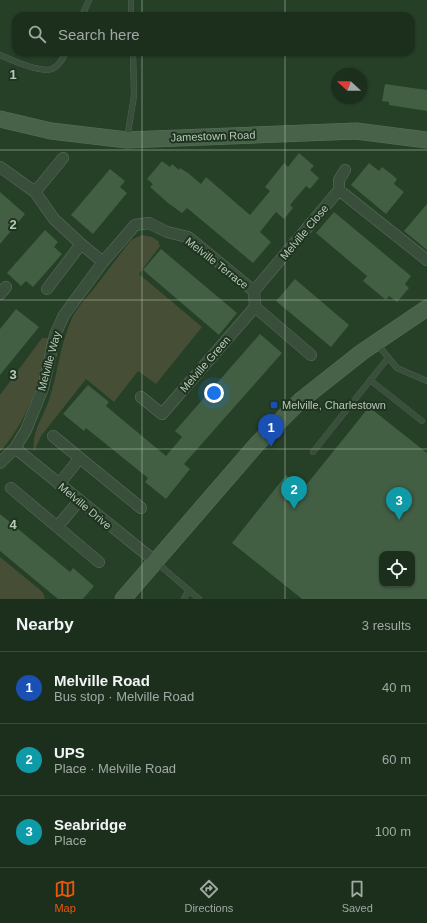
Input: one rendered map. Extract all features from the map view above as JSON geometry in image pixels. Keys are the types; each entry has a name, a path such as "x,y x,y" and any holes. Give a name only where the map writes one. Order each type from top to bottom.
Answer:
{"street":[{"name":"Jamestown Road","path":"0,119 51,131 127,140 356,131 427,140"},
{"path":"35,192 63,158"},
{"path":"0,167 35,192 54,218 81,244 103,262"},
{"name":"Melville Close","path":"254,292 339,190 339,180 345,170"},
{"path":"339,190 427,260"},
{"name":"Melville Terrace","path":"103,262 135,225 149,223 167,232 188,238 254,292"},
{"path":"46,289 81,244"},
{"name":"Melville Way","path":"0,463 15,448 26,430 43,388 55,335 64,315 103,262"},
{"path":"254,292 255,307 311,355"},
{"name":"Melville Green","path":"141,398 162,414 255,307"},
{"path":"123,599 258,444 300,401 376,343 427,308"},
{"path":"53,436 141,508"},
{"name":"Melville Drive","path":"15,448 156,562"},
{"path":"59,484 80,458"},
{"path":"11,488 99,562"},
{"path":"57,527 79,501"}],"lane":[{"path":"84,12 89,0"},
{"path":"131,0 132,12"},
{"path":"0,55 39,69 52,69 61,62 64,56"},
{"path":"127,140 134,96 133,56"},
{"path":"376,343 397,368 427,381"},
{"path":"312,452 388,358"},
{"path":"370,380 422,421"},
{"path":"156,562 199,599"},
{"path":"184,599 189,590"}],"green space":[{"path":"142,235 152,237 158,241 160,246 139,274 202,327 156,384 138,371 114,402 86,379 41,436 34,452 34,438 38,425 47,407 62,348 72,318 81,304 131,240"},
{"path":"42,338 51,338 38,384 19,426 0,452 0,395"},
{"path":"0,557 39,589 43,593 45,599 0,599"}],"building":[{"path":"385,84 427,90 427,111 389,105 389,102 382,101"},
{"path":"299,153 314,166 310,170 319,178 310,189 306,186 290,205 293,208 284,219 276,212 260,232 271,242 253,263 187,208 182,213 168,203 150,187 153,184 147,179 162,161 170,167 172,164 179,170 180,168 188,173 201,184 206,177 250,215 270,191 265,187 284,163 288,167"},
{"path":"369,163 379,171 382,167 390,173 397,179 394,184 404,192 386,214 351,185"},
{"path":"110,169 125,181 120,187 127,193 93,234 71,215"},
{"path":"0,192 25,214 0,244"},
{"path":"427,204 427,250 404,231"},
{"path":"334,212 411,276 405,284 409,288 397,302 389,296 386,300 363,281 367,276 316,233"},
{"path":"45,230 58,242 54,247 62,254 33,287 26,281 21,286 7,273"},
{"path":"161,249 237,313 219,335 143,270"},
{"path":"295,279 349,325 331,347 276,301"},
{"path":"16,309 39,327 0,375 0,329"},
{"path":"260,334 282,353 184,464 190,469 166,499 145,482 148,478 86,428 84,431 63,414 88,385 109,402 106,406 166,456 182,437 175,431"},
{"path":"369,407 427,453 427,599 302,599 232,543 286,475 303,489"},
{"path":"0,514 70,572 73,568 94,586 83,599 58,599 0,551"}],"place":[{"name":"Melville, Charlestown","path":"274,405"},
{"name":"Melville Road","path":"271,447"},
{"name":"UPS","path":"294,509"},
{"name":"Seabridge","path":"399,520"}]}
